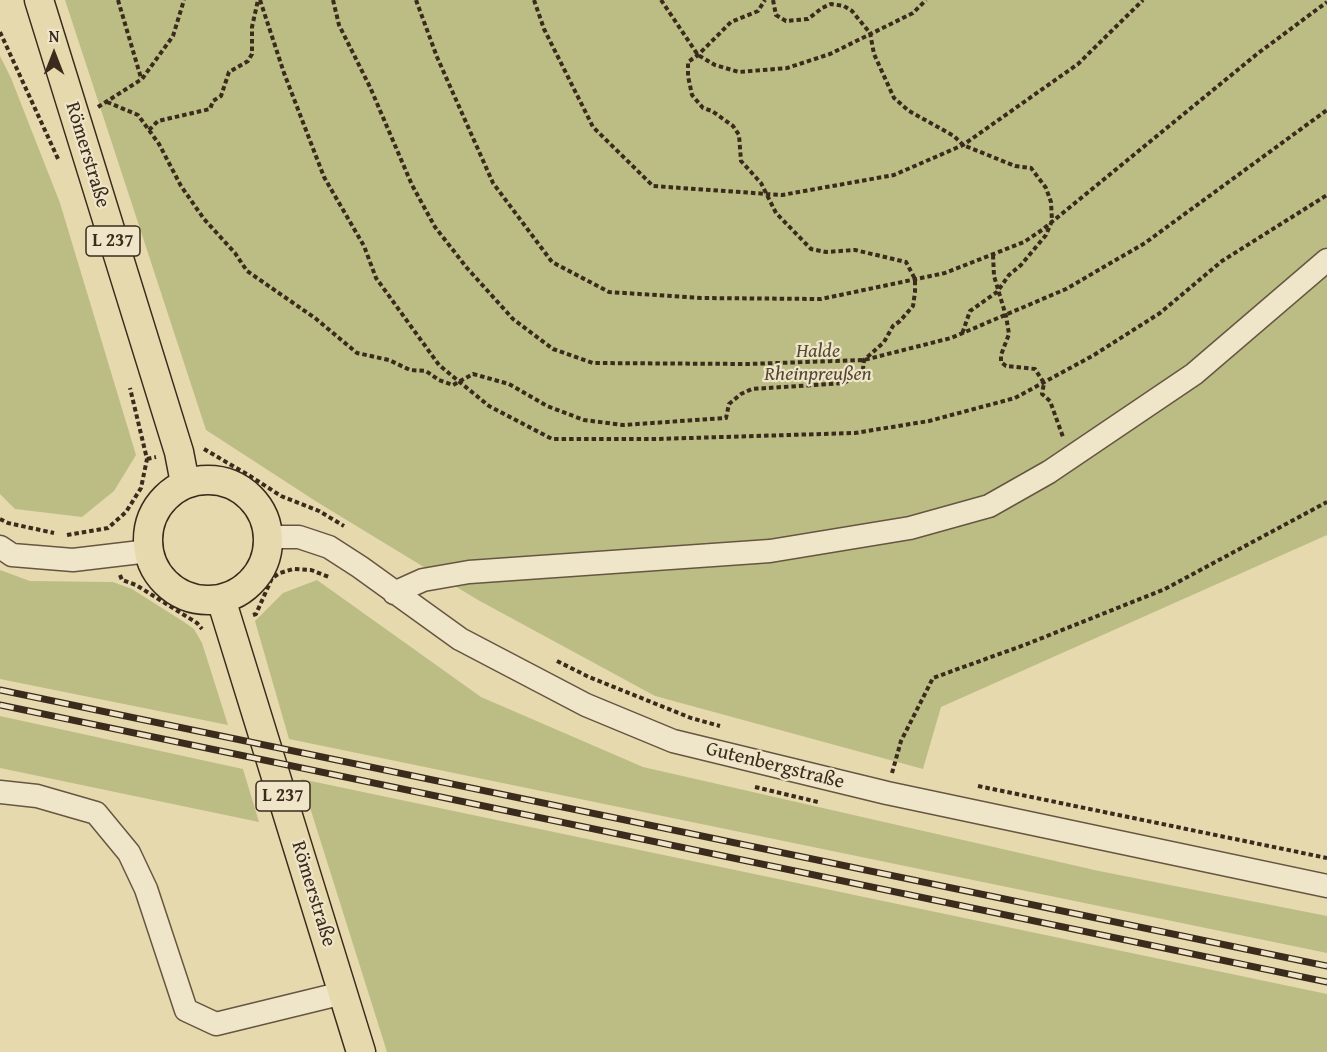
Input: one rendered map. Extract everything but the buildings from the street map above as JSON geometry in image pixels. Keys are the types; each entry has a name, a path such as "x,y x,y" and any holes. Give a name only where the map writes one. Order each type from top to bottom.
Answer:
{"main road":[{"name":"Römerstraße","path":"39,0 179,452 185,483"},
{"path":"207,479 225,482 242,490 255,503 264,519 268,537 267,554 260,569 237,593 218,618 202,599 183,595 167,584 155,569 149,551 148,534 152,517 160,503 173,490 185,483 207,479"},
{"name":"Römerstraße","path":"218,618 361,1052"}],"street":[{"path":"394,593 423,580 469,572 770,551 910,528 989,506 1074,456 1194,374 1327,260"},
{"name":"Gutenbergstraße","path":"268,537 299,537 328,547 360,567 460,639 586,705 673,741 886,793 1327,886"},
{"path":"0,547 12,555 73,560 149,551"},
{"path":"0,792 37,796 96,813 129,853 146,888 186,1010 216,1024 343,993"}],"path":[{"path":"118,0 142,79"},
{"path":"76,120 142,79 173,36 184,0"},
{"path":"149,130 165,118 210,109 213,101 221,96 229,72 248,61 252,54 252,27 259,0"},
{"path":"259,0 324,177 364,246 376,278 439,365 489,406 552,439 657,439 855,433 930,420 1015,398 1094,355 1160,313 1222,261 1327,195"},
{"path":"333,0 339,25 370,87 412,185 435,227 467,268 513,319 553,349 593,363 748,364 864,360 951,338 1066,289 1145,243 1327,110"},
{"path":"416,0 437,57 493,183 552,262 609,292 701,298 821,300 945,273 1024,242 1257,54 1327,2"},
{"path":"534,0 544,29 593,127 653,186 782,195 894,175 963,145 1078,64 1143,0"},
{"path":"661,0 698,55 715,65 739,72 787,68 830,54 913,13 926,0"},
{"path":"107,102 138,115 159,144 181,186 204,219 235,253 247,271 297,305 357,352 389,360 411,370 426,371 453,385 472,374 509,384 547,406 584,420 623,425 726,418 729,404 741,394 752,389 844,383 863,369 864,360 884,342 893,326 913,306 915,279 906,262 855,250 826,252 811,249 776,213 761,183 741,161 739,135 733,126 712,111 703,108 692,95 688,62 731,22 758,11 765,0"},
{"path":"773,0 776,15 786,21 808,19 831,4 844,6 852,11 870,33 874,54 894,98 909,111 954,136 963,145 1015,165 1030,168 1046,188 1051,202 1052,221 1038,246 997,292 970,311 962,334"},
{"path":"0,32 63,169"},
{"path":"993,255 993,276 1006,316 1009,334 1001,355 1001,362 1006,366 1035,369 1044,383 1042,394 1050,401 1065,443 1074,456"},
{"path":"0,519 39,531 69,535 108,528 126,512 141,488 147,459 128,379"},
{"path":"147,459 200,447 281,496 319,510 346,528"},
{"path":"886,793 900,741 933,678 1027,644 1165,589 1327,502"},
{"path":"108,528 113,555 122,580 136,585 198,623 218,618 256,614 272,578 280,573 293,569 311,570 335,579"},
{"path":"549,657 609,685 691,718 725,728"},
{"path":"882,767 904,772"},
{"path":"974,786 1327,858"}],"green space":[{"name":"Halde Rheinpreußen","path":"65,0 1327,0 1327,535 941,707 923,769 655,696 478,600 317,502 206,430"},
{"path":"0,56 11,78 60,203 136,455 114,491 82,517 15,509 0,494"},
{"path":"0,570 30,581 113,582 132,589 184,622 194,629 202,643 228,725 0,679"},
{"path":"317,580 481,697 643,767 1099,871 1327,916 1327,953 289,739 255,621 283,593"},
{"path":"0,716 243,769 259,822 0,768"},
{"path":"301,779 1327,994 1327,1052 387,1052"}],"railway":[{"path":"0,690 1327,966"},
{"path":"0,705 1327,982"}]}
